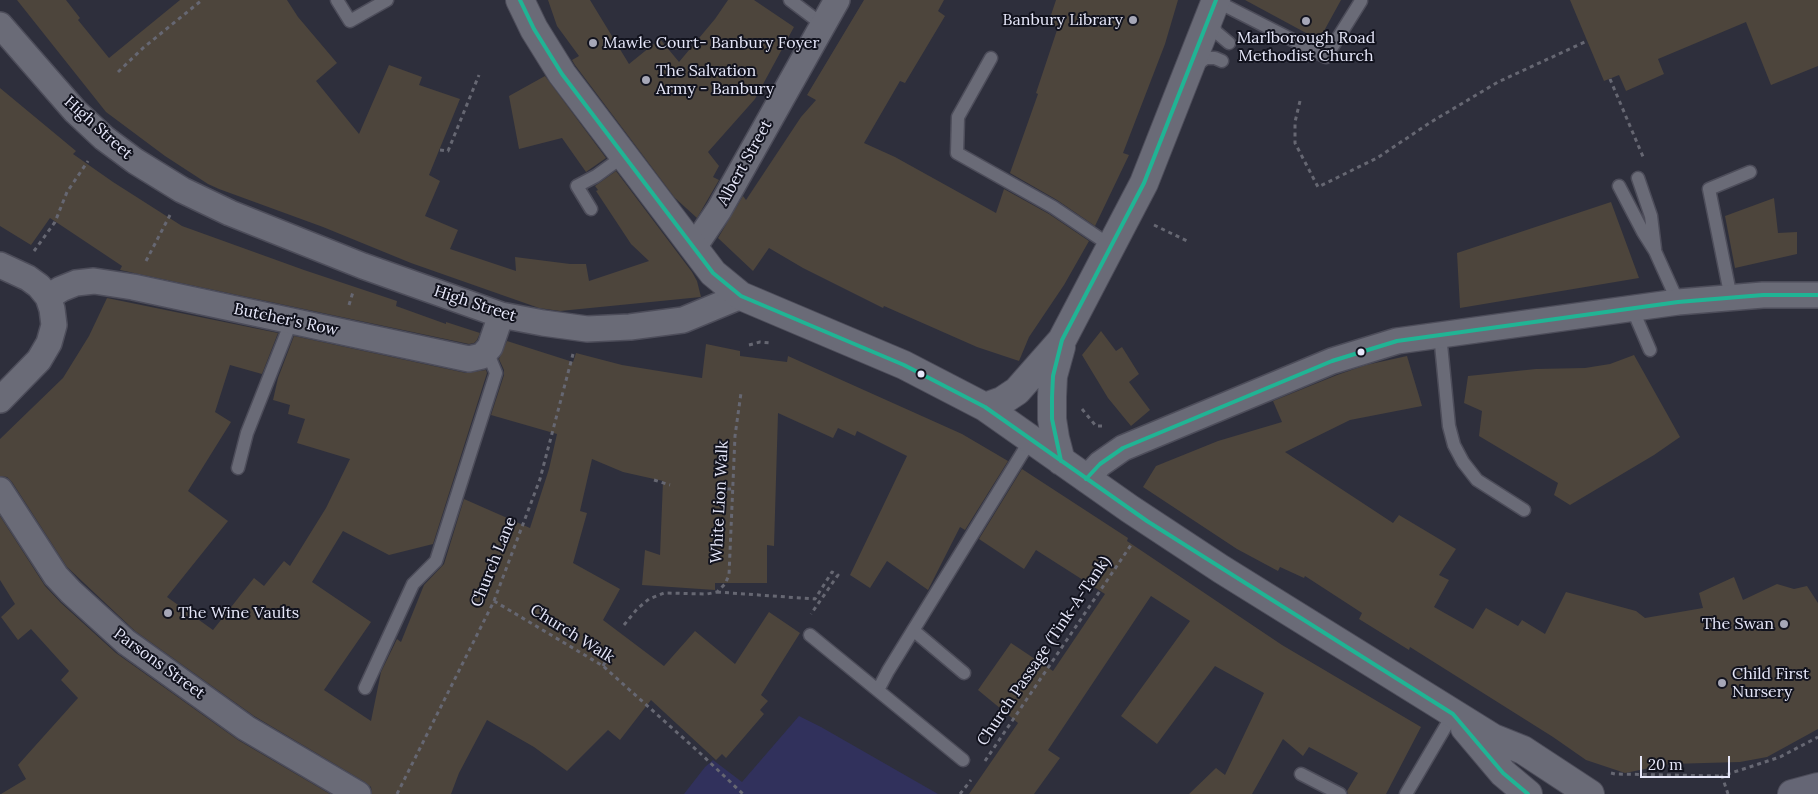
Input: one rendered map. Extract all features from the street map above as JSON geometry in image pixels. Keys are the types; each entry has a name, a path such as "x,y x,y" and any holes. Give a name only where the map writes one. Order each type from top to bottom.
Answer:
{"main road":[{"path":"1792,794 1818,787"}],"street":[{"path":"520,0 534,29 562,74 714,273 741,296 904,365 985,407 1147,521 1453,714 1492,738 1524,750 1590,794"},
{"name":"Albert Street","path":"694,247 719,210 837,0"},
{"path":"985,407 1002,401 1017,392 1062,340 1144,183 1214,5"},
{"name":"High Street","path":"0,25 75,111 104,138 135,161 182,190 230,213 362,266 501,315 587,329 630,327 683,320 741,296"},
{"path":"0,400 39,360 48,343 54,324 48,296 34,282 8,269"},
{"name":"Butcher's Row","path":"48,296 76,283 94,281 469,359 482,356 487,351"},
{"path":"1086,479 1100,464 1123,448 1332,361 1397,341 1678,302 1797,294 1818,295"},
{"path":"487,351 501,315"},
{"path":"1061,461 1054,438 1052,397 1053,376 1062,340"},
{"name":"Parsons Street","path":"0,490 56,576 78,599 126,642 246,728 358,794"},
{"path":"1453,714 1503,773 1528,794"}],"lane":[{"path":"337,0 350,21 388,0"},
{"path":"790,0 823,25"},
{"path":"1230,43 1216,32 1211,24 1214,5 1326,58 1361,1"},
{"path":"991,58 958,117 957,152 1053,207 1111,246"},
{"path":"1186,77 1193,68 1206,58 1215,58 1222,61"},
{"path":"591,209 577,186 596,176 624,155"},
{"path":"1731,298 1709,189 1750,172"},
{"path":"1638,178 1646,199 1654,232 1655,251"},
{"path":"1619,186 1655,251 1678,302"},
{"path":"1632,308 1650,350"},
{"path":"238,468 247,434 291,322"},
{"path":"1440,334 1449,426 1454,445 1476,480 1524,510"},
{"path":"365,688 413,584 436,561 496,373 487,351"},
{"path":"878,690 1031,439"},
{"path":"913,630 964,673"},
{"path":"810,635 963,760"},
{"path":"1406,794 1453,714"},
{"path":"1301,774 1340,794"}],"path":[{"path":"118,72 143,48 202,0"},
{"path":"1300,101 1294,122 1295,143 1318,187 1377,158 1431,122 1498,82 1587,41"},
{"path":"440,150 448,151 479,75"},
{"path":"1610,78 1653,181 1646,199"},
{"path":"8,269 42,241 55,222 67,192 104,138"},
{"path":"132,288 182,190"},
{"path":"1128,212 1187,241"},
{"path":"340,332 362,266"},
{"name":"Church Lane","path":"397,794 494,601 540,479 573,354 587,329"},
{"name":"White Lion Walk","path":"717,592 725,584 729,575 735,436 741,394"},
{"path":"654,480 670,484"},
{"path":"719,489 733,489"},
{"name":"Church Passage (Tink-A-Tank)","path":"984,764 1147,521"},
{"path":"624,625 637,609 649,599 664,593 707,594 717,592 815,599 832,572 838,575 810,615 818,620"},
{"name":"Church Walk","path":"494,601 603,666 701,754 742,794"},
{"path":"603,666 611,651"},
{"path":"1606,771 1616,774 1722,776 1780,757 1818,737"},
{"path":"1722,776 1728,794"},
{"path":"960,794 972,779"}],"shaded area":[{"path":"799,716 938,794 684,794 705,767 713,760 742,782"}],"building":[{"path":"17,0 66,0 80,18 78,20 109,58 180,0 287,0 298,17 337,63 316,81 359,134 389,65 422,77 419,85 460,99 429,175 440,181 425,216 458,230 450,249 516,271 515,257 570,264 586,264 589,281 649,261 631,244 596,191 598,190 595,186 616,171 692,272 697,281 701,297 560,311 539,308 411,263 323,227 219,189 165,156 106,112"},
{"path":"548,0 590,0 629,64 660,39 679,62 715,19 728,0 754,0 794,27 755,99 708,152 719,166 713,177 719,180 697,218 675,198 575,65 572,60 579,56 557,26"},
{"path":"864,0 944,0 938,11 945,16 905,83 900,81 864,143 895,157 996,213 1004,189 1049,214 1089,241 1064,285 1029,337 1019,361 977,347 884,306 883,308 803,268 769,248 753,271 718,238 743,196 746,200 801,117 816,100 807,95"},
{"path":"1056,0 1178,0 1165,44 1123,153 1129,155 1095,226 1057,200 1010,173 1038,94 1036,93 1058,27 1048,24"},
{"name":"Marlborough Road Methodist Church","path":"1245,0 1341,0 1319,40"},
{"path":"1570,0 1818,0 1818,66 1771,85 1746,22 1658,59 1664,74 1626,91 1619,75 1604,81"},
{"path":"545,76 606,158 586,172 562,138 519,149 509,96"},
{"path":"0,88 76,151 73,154 182,226 397,301 396,306 446,324 446,322 480,333 477,340 469,344 120,270 122,266 50,218 31,245 0,226"},
{"path":"1774,198 1778,233 1797,232 1797,254 1735,268 1725,216"},
{"path":"1611,202 1639,278 1460,308 1457,253"},
{"path":"107,298 278,333 262,374 230,365 215,412 231,422 188,491 228,521 167,597 213,630 254,578 264,586 284,561 290,566 326,508 350,459 297,443 305,419 288,414 290,405 273,400 278,378 294,336 466,373 486,370 487,373 433,544 389,555 343,531 312,582 371,622 324,690 371,721 381,672 397,639 401,642 424,585 444,564 464,499 530,528 549,469 557,434 491,415 504,375 499,359 507,341 573,362 576,353 622,365 702,378 706,344 740,351 740,356 787,362 788,356 962,434 1008,461 965,530 960,527 928,590 887,561 870,588 850,575 907,456 857,431 855,436 838,428 833,438 778,413 774,546 767,545 767,583 715,583 715,590 642,585 645,550 660,555 663,481 623,472 592,459 580,511 587,513 573,563 620,589 603,620 664,666 695,631 735,664 769,612 800,633 761,695 768,701 760,710 764,714 726,758 722,754 716,760 651,700 620,740 608,730 567,771 534,747 487,720 459,773 451,794 372,794 371,787 365,782 254,716 135,631 67,567 12,482 7,477 0,476 0,439 63,378 89,336"},
{"path":"1101,331 1116,351 1122,347 1139,374 1129,382 1150,410 1131,426 1108,398 1082,355"},
{"path":"1634,355 1680,437 1654,455 1570,505 1554,495 1558,483 1479,436 1482,411 1464,403 1468,376 1536,369 1585,368 1610,364"},
{"path":"1407,356 1422,406 1350,420 1285,452 1393,523 1399,515 1456,549 1439,575 1449,580 1434,607 1473,629 1486,608 1518,626 1522,620 1545,634 1566,592 1636,611 1645,618 1703,608 1699,593 1734,577 1743,600 1777,584 1794,589 1807,586 1818,603 1818,729 1767,757 1740,762 1670,764 1625,773 1586,760 1553,737 1410,647 1409,650 1359,619 1362,613 1305,576 1304,578 1280,567 1278,571 1237,549 1143,487 1156,466 1218,441 1282,422 1273,401 1366,365"},
{"path":"1022,469 1128,538 1127,541 1282,645 1421,727 1386,794 1348,794 1347,791 1358,773 1309,747 1303,756 1283,739 1252,794 1189,794 1216,768 1225,775 1264,693 1215,666 1157,744 1121,716 1190,621 1151,596 1048,750 1060,758 1034,794 969,794 1018,723 978,690 1011,643 1053,671 1105,594 1036,550 1024,569 979,539"},
{"path":"0,516 45,586 116,653 238,740 330,794 1,794 26,779 18,765 78,698 61,680 69,671 31,629 18,640 1,617 15,604 0,580"}],"transit line":[{"path":"520,0 534,29 562,74 713,273 741,296 904,365 985,407 1147,521 1453,714 1503,773 1528,794"},
{"path":"1061,461 1052,419 1052,397 1053,376 1062,340 1144,183 1216,0"},
{"path":"1086,479 1100,464 1123,448 1332,361 1397,341 1678,302 1763,295 1818,295"}],"place":[{"name":"Banbury Library","path":"1133,20"},
{"name":"Marlborough Road Methodist Church","path":"1306,21"},
{"name":"Mawle Court- Banbury Foyer","path":"593,43"},
{"name":"The Salvation Army - Banbury","path":"646,80"},
{"name":"The Wine Vaults","path":"168,613"},
{"name":"The Swan","path":"1784,624"},
{"name":"Child First Nursery","path":"1722,683"}]}
